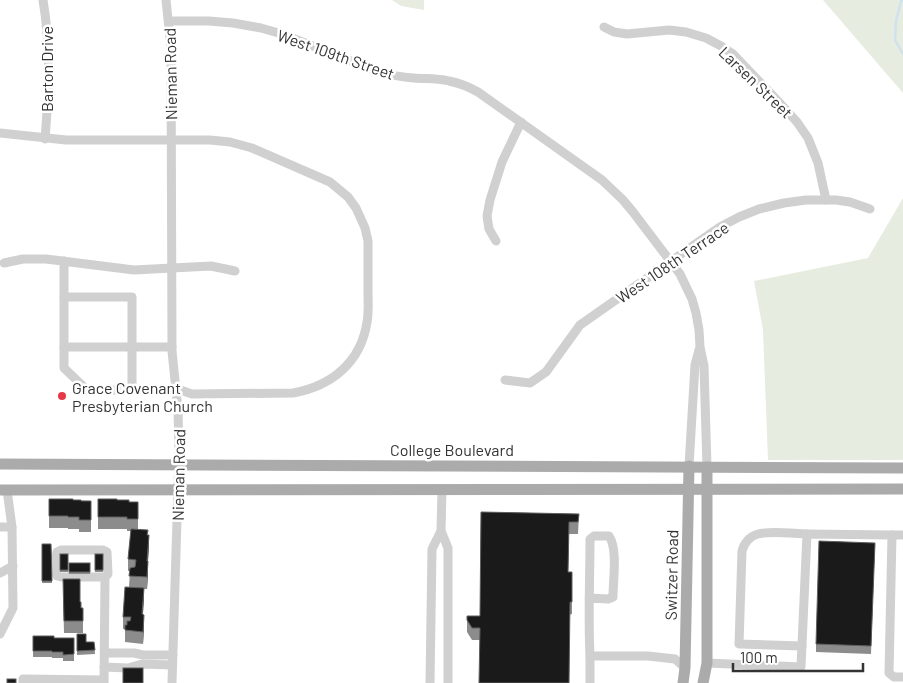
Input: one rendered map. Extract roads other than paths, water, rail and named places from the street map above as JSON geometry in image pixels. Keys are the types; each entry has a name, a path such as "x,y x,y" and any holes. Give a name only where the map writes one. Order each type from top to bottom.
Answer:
{"main road":[{"name":"College Boulevard","path":"0,464 903,468"},
{"name":"Switzer Road","path":"683,683 685,668 689,466"},
{"path":"703,683 707,667 707,466"},
{"path":"4,490 903,489"},
{"path":"685,668 707,667"}],"street":[{"name":"Barton Drive","path":"43,0 49,56 49,92 45,139"},
{"name":"Nieman Road","path":"166,0 171,48 172,347 178,410 179,464 172,683"},
{"name":"West 109th Street","path":"169,21 209,21 261,28 282,34 379,72 394,76 449,81 464,85 478,92 602,180 623,200 671,262 685,282 692,299 704,366 707,466"},
{"name":"Larsen Street","path":"604,27 614,32 627,34 669,30 686,32 706,38 733,54 797,122 808,138 818,163 826,200"},
{"path":"496,241 490,229 487,216 490,200 502,162 521,122"},
{"path":"0,133 66,140 210,140 230,142 252,148 330,182 348,197 356,208 365,228 368,241 367,322 360,346 352,360 340,373 322,385 307,391 293,393 192,394 175,388"},
{"name":"West 108th Terrace","path":"505,380 530,383 546,372 580,324 720,227 738,217 759,209 806,200 836,200 850,202 870,209"},
{"path":"4,263 24,259 46,259 134,270 211,266 234,271"},
{"path":"64,261 64,298 64,368 87,390 132,390 132,298 64,298"},
{"path":"64,347 172,347"},
{"name":"West 109th Street","path":"689,466 695,365 700,347"},
{"path":"692,411 706,411"},
{"path":"442,489 441,532 448,548 448,683"},
{"path":"0,634 14,608 12,526 4,490"},
{"path":"0,526 12,526"},
{"path":"430,683 432,549 441,532"},
{"path":"802,646 739,644 742,551 746,542 759,534 903,535"},
{"path":"707,667 802,667 807,534"},
{"path":"892,535 889,673 894,677 903,677"},
{"path":"589,598 608,599 613,597 614,550 609,536 594,536 590,539 589,598 590,683"},
{"path":"23,683 23,679 104,682 105,578 108,574 107,552 103,550 60,550 57,552 57,576 105,578"},
{"path":"0,573 13,566"},
{"path":"431,646 448,646"},
{"path":"104,653 172,655"},
{"path":"590,656 675,658 685,668"},
{"path":"104,667 128,668 142,664 172,665"}],"waterway":[{"path":"903,0 901,1 896,21 895,40 903,54"}],"place":[{"name":"Grace Covenant Presbyterian Church","path":"62,396"}]}
